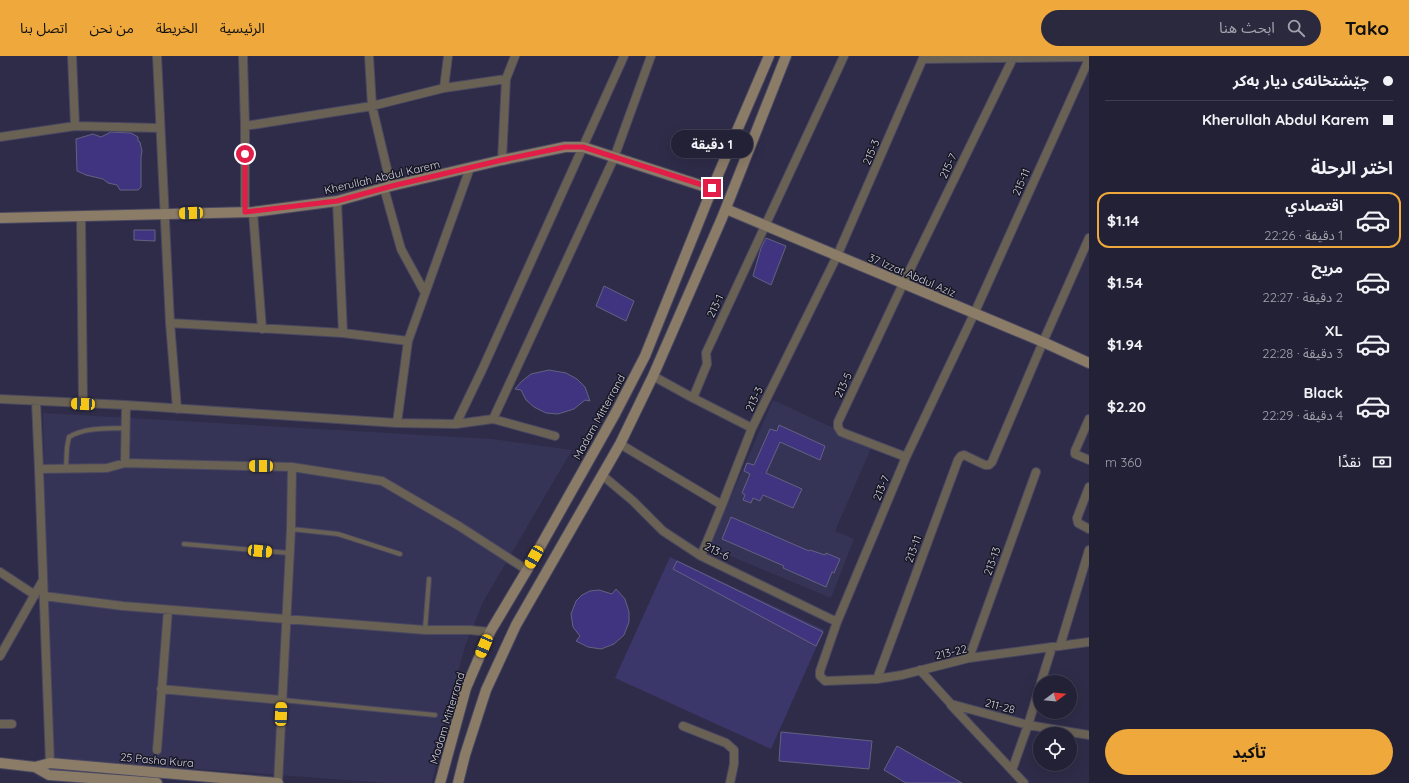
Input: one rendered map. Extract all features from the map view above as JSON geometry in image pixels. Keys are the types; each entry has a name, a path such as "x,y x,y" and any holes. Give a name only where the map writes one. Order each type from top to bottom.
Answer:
{"main road":[{"name":"Madam Mitterrand","path":"440,783 466,688 490,632 527,570 646,356 712,188 769,56"},
{"path":"458,783 465,755 486,690 516,625 620,444 653,376 726,209 786,56"},
{"name":"Kherullah Abdul Karem","path":"0,218 249,212 337,201 388,187 502,160 565,147 583,147 712,188"},
{"name":"37 Izzat Abdul Aziz","path":"726,209 1089,363"},
{"name":"25 Pasha Kura","path":"0,763 34,767 50,763 278,783"},
{"name":"25 Pasha Kura","path":"34,767 49,775 157,783"}],"street":[{"path":"72,56 75,126"},
{"path":"157,56 170,324 177,408"},
{"path":"243,56 249,212 262,329"},
{"path":"369,56 372,106 401,249 425,293"},
{"path":"444,88 448,56"},
{"path":"502,160 506,79 515,56"},
{"path":"456,424 624,56"},
{"path":"493,419 614,158 651,56"},
{"name":"213-1","path":"693,398 707,364 706,353 844,56"},
{"name":"215-7","path":"902,284 1014,57"},
{"path":"924,58 1089,58"},
{"name":"215-3","path":"838,256 924,58"},
{"name":"215-11","path":"974,314 1089,58"},
{"path":"245,126 372,106 444,88 506,79"},
{"path":"0,137 75,126 160,128"},
{"path":"397,423 408,341 470,168"},
{"path":"337,201 343,334"},
{"path":"81,216 83,404"},
{"path":"1042,342 1089,238"},
{"name":"213-3","path":"701,556 752,428 838,256"},
{"name":"213-5","path":"902,284 838,422 838,427 841,432 906,457"},
{"name":"213-7","path":"820,676 820,671 837,622 906,457 974,314"},
{"path":"170,324 343,334 408,341"},
{"name":"213-11","path":"877,679 958,460 964,455 985,465 989,465 992,462 1042,342"},
{"path":"653,376 752,428"},
{"path":"0,399 177,408 397,423 456,424 493,419 555,436"},
{"path":"36,401 50,763"},
{"path":"125,463 126,405"},
{"path":"1089,419 1075,454 1089,460"},
{"path":"620,444 722,505"},
{"path":"39,469 107,468 125,463 292,467 382,480 459,526 527,570"},
{"path":"278,783 281,700 290,553 292,467"},
{"name":"213-13","path":"968,658 1036,472"},
{"name":"213-6","path":"602,475 633,501 663,531 701,556 837,622"},
{"path":"1089,487 1077,518 1078,523 1089,528"},
{"path":"1044,675 1056,647 1089,550"},
{"path":"0,572 35,595"},
{"path":"0,656 43,580"},
{"path":"44,596 168,610 426,630 470,630 490,632"},
{"path":"157,750 168,610"},
{"name":"213-22","path":"820,676 825,681 877,679 902,675 968,658 1089,642"},
{"path":"920,670 1024,783"},
{"path":"161,689 281,700"},
{"name":"211-28","path":"951,704 1028,725 1089,735"},
{"path":"1012,770 1033,709"},
{"path":"0,724 12,724"},
{"path":"683,726 726,743 734,750 734,764 730,783"}],"lane":[{"path":"66,468 69,437 87,430 126,428"},
{"path":"291,530 338,534 400,554"},
{"path":"184,544 290,553"},
{"path":"426,630 429,579"},
{"path":"281,700 435,714"}],"shaded area":[{"path":"773,400 872,446 835,531 854,539 831,598 709,547"},
{"path":"43,413 492,439 572,450 483,602 465,646 444,725 432,783 387,783 50,758"},
{"path":"670,557 824,630 771,749 615,678"}],"building":[{"path":"111,132 131,133 138,137 142,151 141,187 138,190 120,190 117,185 77,171 76,139 93,134 101,137"},
{"path":"134,230 155,230 155,241 134,240"},
{"path":"766,238 786,246 771,285 753,276 761,248"},
{"path":"604,286 634,301 626,321 596,306"},
{"path":"549,370 566,373 577,379 585,387 590,401 585,400 574,409 558,414 546,413 534,407 526,400 521,390 515,389 531,374"},
{"path":"779,425 825,446 820,460 780,442 766,473 802,489 793,508 763,495 760,501 753,498 751,503 743,500 745,495 742,493 750,474 744,471 747,463 754,465 770,429 777,431"},
{"path":"731,517 809,551 810,550 825,555 826,553 840,559 834,573 832,572 826,587 783,568 784,566 722,539"},
{"path":"677,561 823,632 816,646 673,569"},
{"path":"616,589 625,599 629,612 629,622 624,635 614,644 601,649 588,647 576,641 580,636 573,627 571,614 576,601 582,595 590,591 599,590 612,594"},
{"path":"781,732 872,741 869,769 779,761"},
{"path":"897,746 962,783 906,783 884,770"}],"route":[{"path":"245,154 245,212 337,201 392,186 565,147 583,147 712,188"}]}
